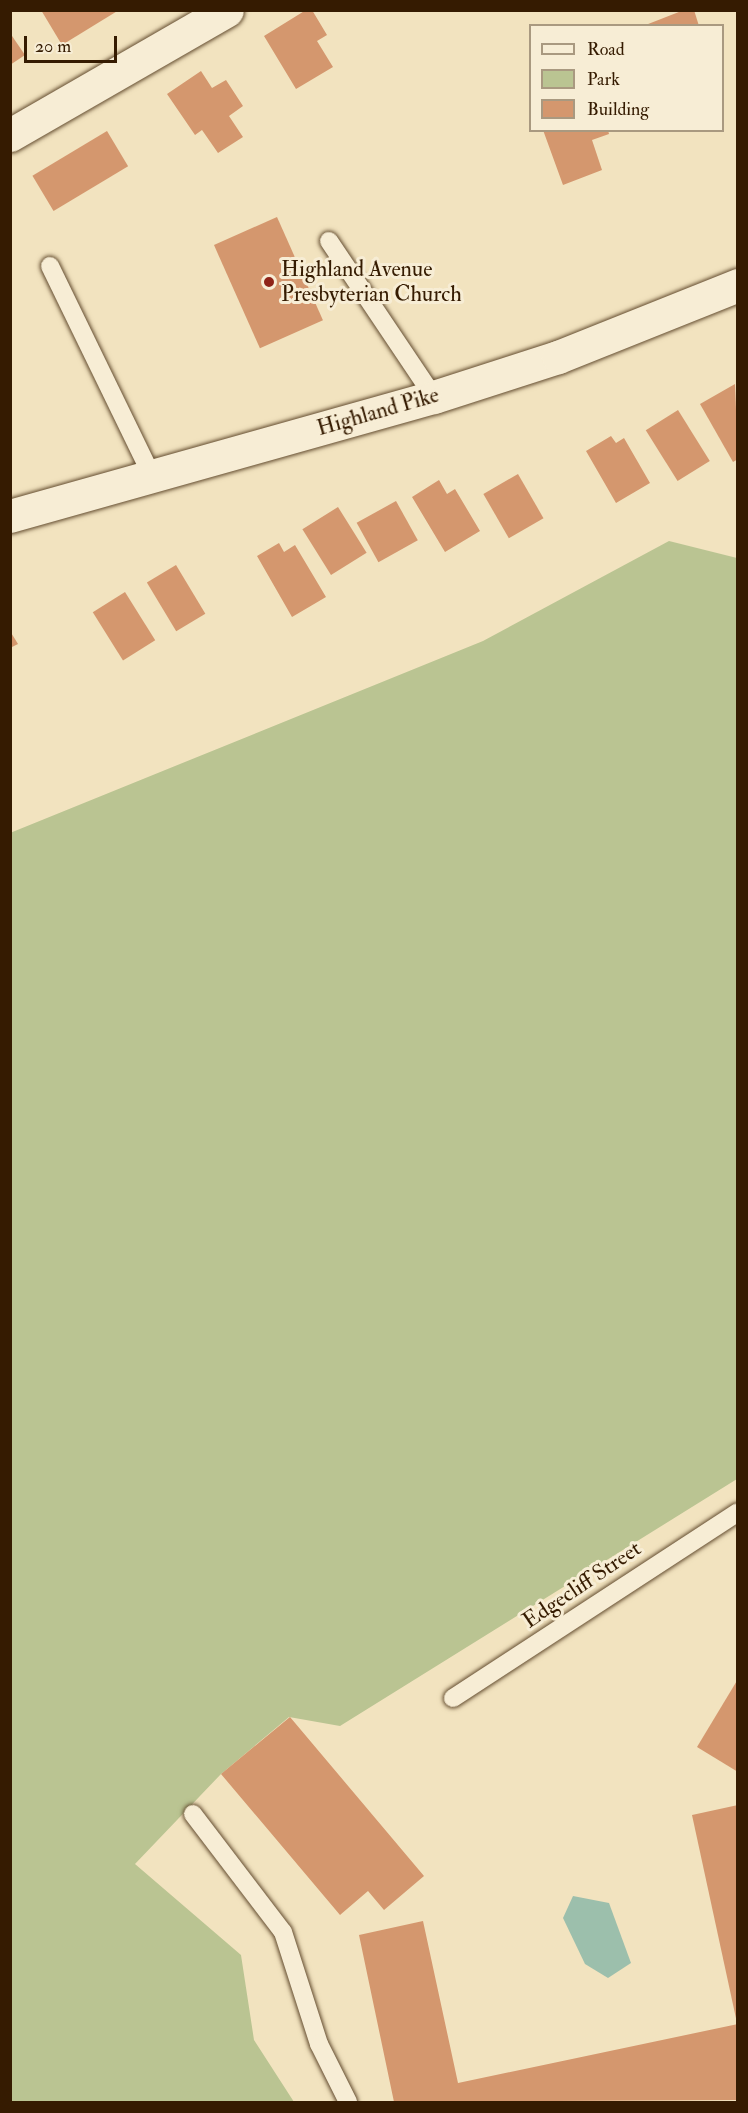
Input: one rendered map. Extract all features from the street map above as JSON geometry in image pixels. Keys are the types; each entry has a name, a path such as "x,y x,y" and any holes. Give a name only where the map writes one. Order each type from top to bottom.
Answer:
{"street":[{"path":"10,135 227,10"},
{"name":"Highland Pike","path":"10,516 152,474 434,397 558,357 738,285"}],"lane":[{"path":"330,241 434,397"},
{"path":"50,266 152,474"},
{"name":"Edgecliff Street","path":"453,1698 738,1512"},
{"path":"193,1814 283,1932 319,2044 348,2103"}],"green space":[{"path":"669,541 737,558 737,1479 340,1726 289,1717 221,1774 135,1864 241,1955 254,2040 294,2102 11,2102 10,833 483,641"}],"shaded area":[{"path":"573,1896 609,1903 631,1963 608,1978 585,1964 563,1918"}],"building":[{"path":"41,10 119,10 62,45"},
{"path":"306,10 312,10 327,35 317,41 333,67 296,89 264,36"},
{"path":"684,10 694,10 698,24 648,24"},
{"path":"10,33 25,55 10,65"},
{"path":"201,71 212,88 226,80 243,106 229,116 243,137 218,153 202,130 195,135 167,94"},
{"path":"107,131 128,166 54,211 32,176"},
{"path":"544,132 608,132 609,134 592,140 602,170 563,185"},
{"name":"Highland Avenue Presbyterian Church","path":"277,217 323,320 260,348 214,245"},
{"path":"735,384 738,459 733,462 700,404"},
{"path":"678,410 710,461 678,481 646,430"},
{"path":"611,436 616,443 624,438 650,483 616,503 586,451"},
{"path":"518,474 544,518 509,538 483,494"},
{"path":"439,480 447,494 455,489 480,531 445,552 412,497"},
{"path":"396,501 418,540 378,562 357,523"},
{"path":"338,507 367,553 331,575 302,529"},
{"path":"279,543 284,552 295,545 326,597 292,617 257,556"},
{"path":"176,565 205,614 176,631 147,583"},
{"path":"125,592 155,640 123,660 93,612"},
{"path":"10,631 18,644 10,648"},
{"path":"738,1679 738,1772 697,1747"},
{"path":"290,1717 424,1876 384,1910 368,1891 340,1915 221,1774"},
{"path":"738,1805 738,2023 737,2023 692,1815"},
{"path":"423,1921 458,2083 738,2024 738,2100 394,2102 359,1935"}],"place":[{"name":"Highland Avenue Presbyterian Church","path":"269,282"}]}
